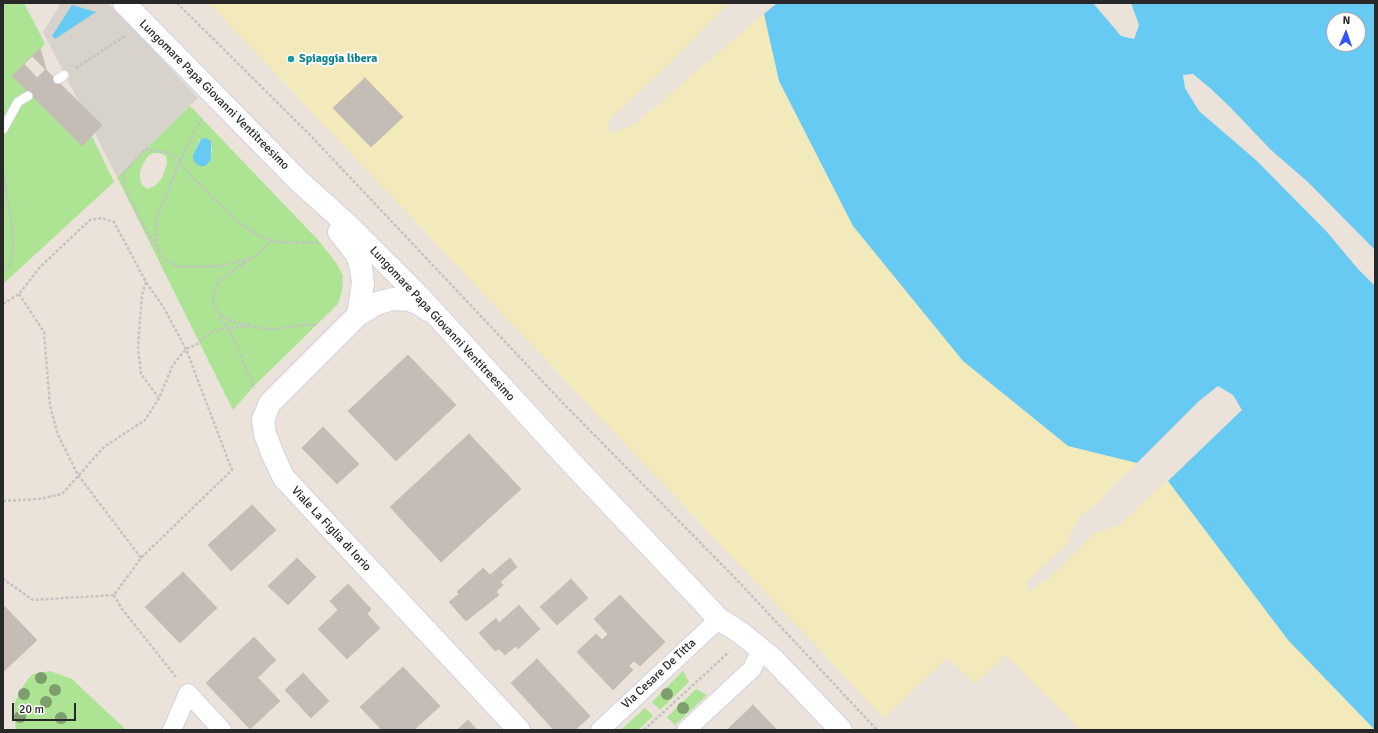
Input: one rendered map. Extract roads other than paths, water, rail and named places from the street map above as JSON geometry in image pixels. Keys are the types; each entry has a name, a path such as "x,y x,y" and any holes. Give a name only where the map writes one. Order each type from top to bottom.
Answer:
{"street":[{"name":"Lungomare Papa Giovanni Ventitreesimo","path":"124,3 299,181 351,228 417,294 719,619 774,660 840,730"},
{"path":"299,181 357,255 363,276 362,294 358,315"},
{"name":"Viale La Figlia di Iorio","path":"435,315 421,305 410,300 393,299 378,303 358,315 270,403 263,420 265,434 271,452 284,478 519,730"},
{"name":"Via Cesare De Titta","path":"600,730 719,619"},
{"path":"686,730 752,669 758,656 758,647"},
{"path":"172,730 188,693 222,730"}],"lane":[{"path":"3,129 18,102 28,96"}],"water":[{"path":"777,3 1375,3 1375,730 1288,640 1168,481 1242,410 1233,395 1218,386 1199,401 1137,463 1068,446 963,361 853,226 779,81 764,14"},
{"path":"72,5 96,12 55,39 52,36"},
{"path":"206,138 211,141 211,160 205,166 201,166 196,164 193,159 193,155 201,139"}],"place":[{"name":"Spiaggia libera","path":"291,59"}]}
